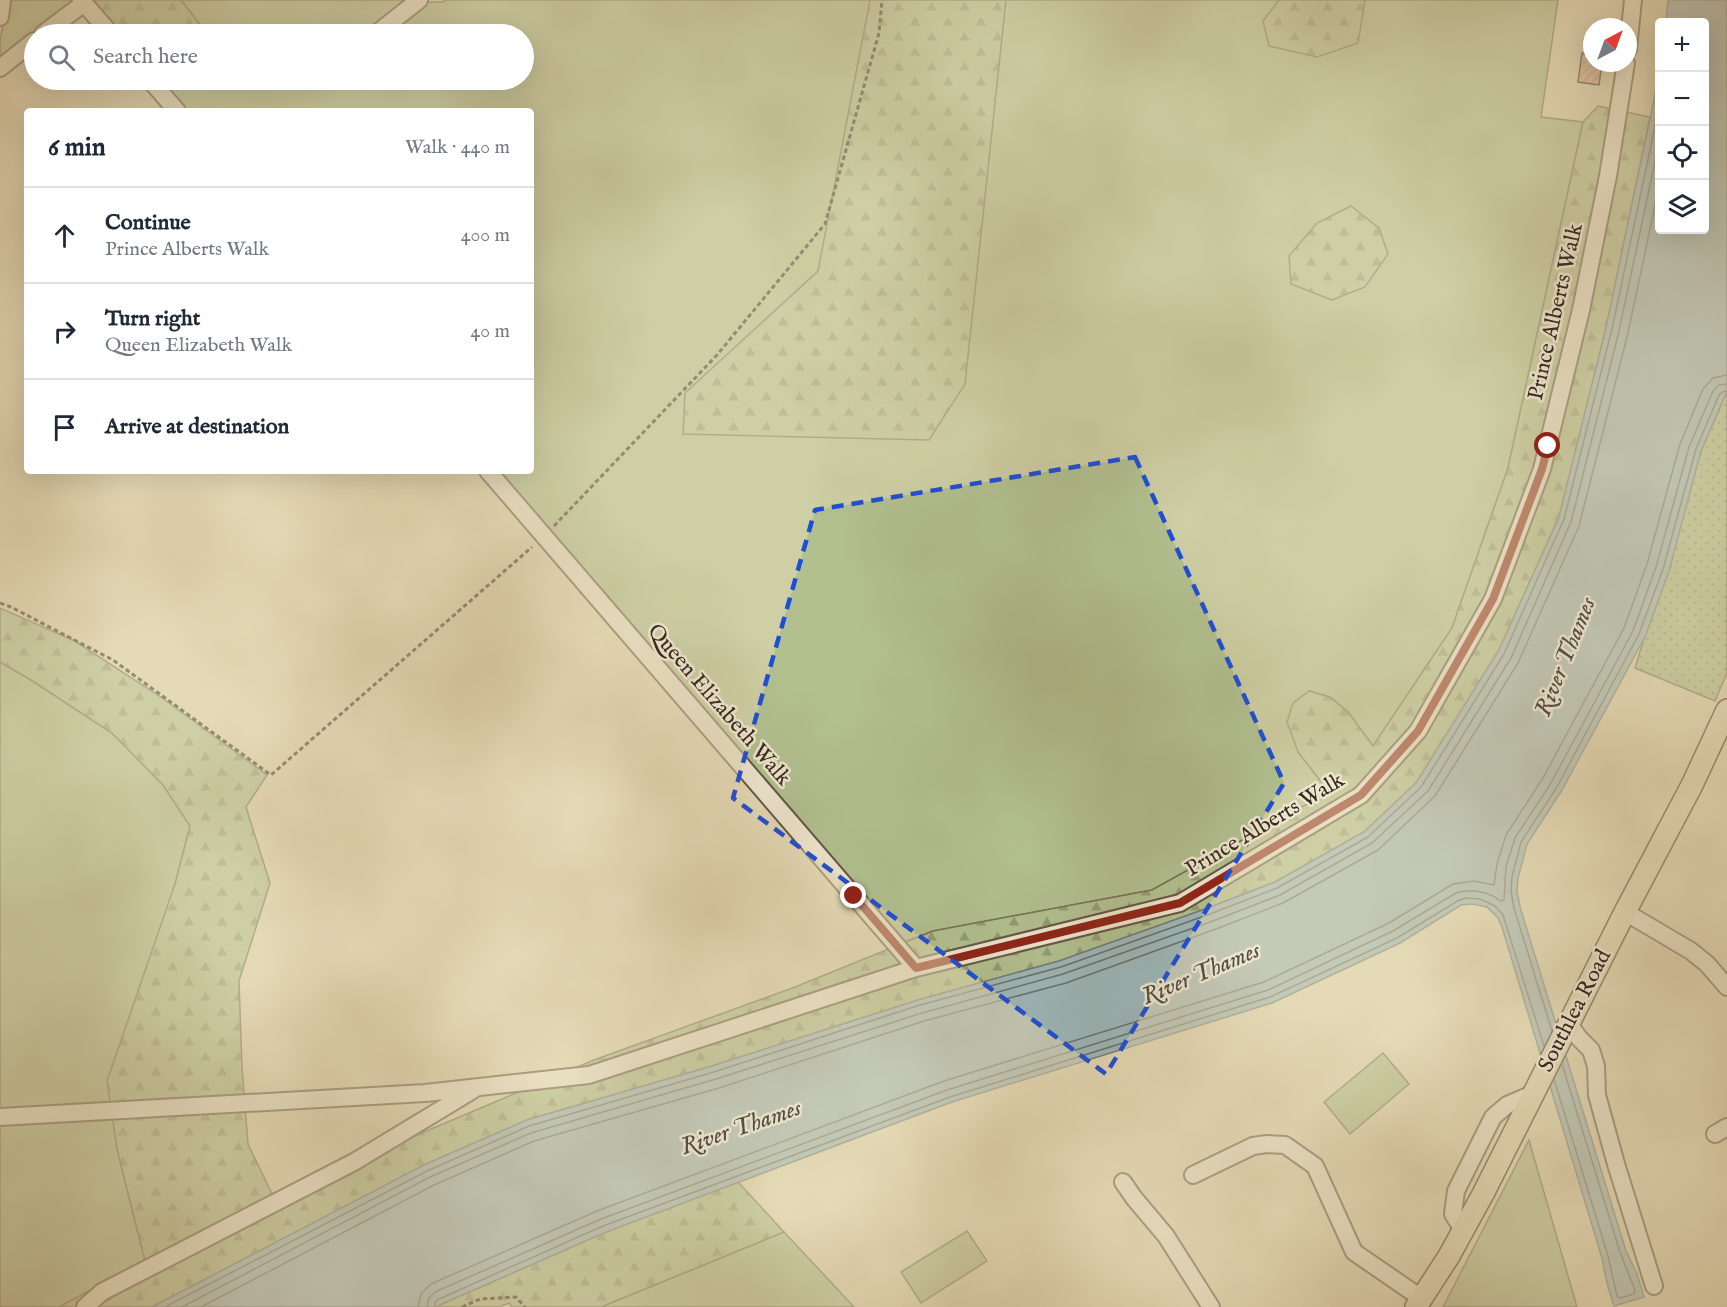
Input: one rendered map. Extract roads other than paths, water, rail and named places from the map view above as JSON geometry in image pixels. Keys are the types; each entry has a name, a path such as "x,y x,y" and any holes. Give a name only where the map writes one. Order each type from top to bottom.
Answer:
{"main road":[{"name":"Southlea Road","path":"1419,1303 1488,1184 1625,912 1688,794 1727,710"}],"street":[{"path":"0,17 2,0"},
{"path":"389,24 419,0"},
{"path":"1631,18 1633,0"},
{"path":"55,24 82,1 102,24"},
{"path":"0,68 24,49"},
{"name":"Prince Alberts Walk","path":"0,1117 413,1094 589,1075 916,968 1180,903 1361,795 1418,731 1493,599 1542,469 1586,288 1608,176 1625,72"},
{"path":"159,90 174,108"},
{"name":"Queen Elizabeth Walk","path":"491,474 916,968"},
{"path":"1625,912 1690,951 1707,964 1727,987"},
{"path":"1567,1028 1591,1050 1596,1066 1597,1095 1654,1286"},
{"path":"85,1307 102,1292 354,1162 477,1088"},
{"path":"1192,1175 1253,1146 1285,1145 1315,1166 1353,1252 1419,1303"},
{"path":"1123,1182 1167,1236 1211,1307"}],"water":[{"name":"River Thames","path":"1668,0 1727,0 1727,391 1701,451 1669,571 1645,637 1562,790 1527,844 1517,891 1626,1251 1637,1274 1644,1297 1614,1306 1602,1258 1502,927 1498,918 1487,907 1473,904 1461,905 1400,943 1272,1003 952,1102 606,1232 435,1307 152,1307 424,1165 527,1120 712,1066 918,1000 1059,961 1275,882 1364,832 1416,783 1499,650 1559,517 1606,328 1655,95 1655,234 1709,234 1709,18 1666,18"}]}
